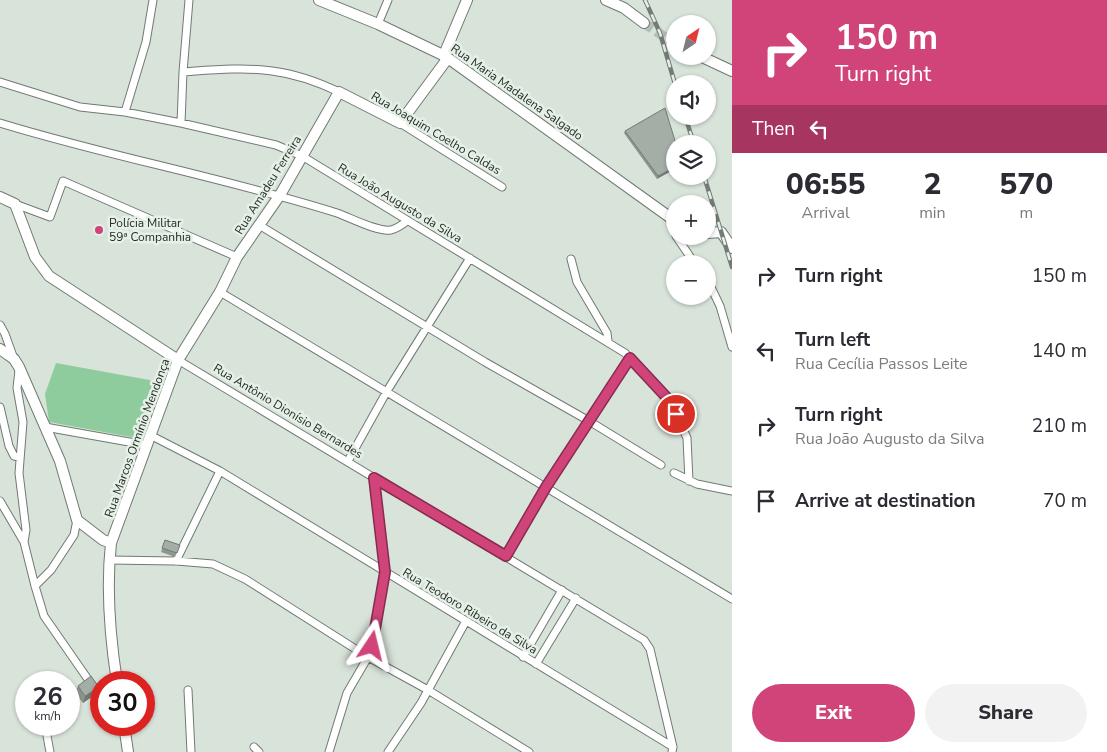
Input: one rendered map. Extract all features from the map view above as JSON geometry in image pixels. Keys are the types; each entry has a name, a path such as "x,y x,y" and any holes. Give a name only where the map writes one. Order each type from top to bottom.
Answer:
{"street":[{"path":"125,112 146,42 153,0"},
{"path":"181,123 189,0"},
{"name":"Rua Maria Madalena Salgado","path":"319,0 378,24 445,56 666,214"},
{"path":"378,24 388,0"},
{"path":"400,123 445,62 446,50 467,0"},
{"path":"606,0 621,4 644,23"},
{"path":"716,64 732,71"},
{"name":"Rua Joaquim Coelho Caldas","path":"183,72 236,69 272,71 315,81 400,123 502,187"},
{"name":"Rua João Augusto da Silva","path":"0,82 80,107 125,112 181,123 276,145 302,156 608,342 630,358 670,401 687,438 689,482"},
{"name":"Rua Amadeu Ferreira","path":"220,292 238,257 280,195 339,92"},
{"path":"0,123 52,138 280,195 374,227 389,230 400,227 407,220"},
{"path":"0,197 50,217 64,181 238,257"},
{"name":"Rua Antônio Dionísio Bernardes","path":"15,204 35,257 49,276 178,360 576,598 648,644 673,750"},
{"path":"259,224 485,362 589,421 661,465"},
{"path":"716,232 721,232 732,248"},
{"path":"348,461 387,391 470,258"},
{"path":"571,258 578,282 607,333 608,342"},
{"path":"220,292 732,599"},
{"name":"Rua Marcos Ormínio Mendonça","path":"115,671 111,642 109,560 111,542 178,360 220,292"},
{"path":"716,298 732,347"},
{"path":"0,325 2,334 60,461 77,520 74,535 51,570 35,586"},
{"path":"0,349 16,363 17,388 23,422 19,473 26,530 24,542"},
{"path":"506,556 546,487 630,358"},
{"path":"0,407 9,446 14,456 19,457"},
{"path":"45,427 146,445"},
{"name":"Rua Teodoro Ribeiro da Silva","path":"150,435 220,471 673,750"},
{"path":"176,561 220,471"},
{"path":"674,472 689,482 732,491"},
{"path":"329,752 347,693 368,657 372,646 385,572 374,478"},
{"path":"0,501 24,542 44,616 90,682"},
{"path":"77,520 103,540 111,542"},
{"path":"109,560 176,561 213,564 245,579 368,657 428,690 529,752"},
{"path":"523,657 562,590"},
{"path":"536,664 576,598"},
{"path":"388,752 428,690 466,621"},
{"path":"188,690 191,752"},
{"path":"47,736 50,752"},
{"path":"125,736 128,752"}],"green space":[{"path":"56,363 155,381 142,439 49,422 45,394"}],"building":[{"path":"665,108 666,125 670,125 673,135 666,135 666,172 658,176 625,131"},
{"path":"165,540 180,545 177,553 162,548"},
{"path":"90,677 90,693 85,696 80,689 80,684"}],"tunnel":[{"path":"644,23 666,38"}],"railway":[{"path":"645,0 660,33 672,75"},
{"path":"688,125 691,135"},
{"path":"707,185 732,267"}],"place":[{"name":"Polícia Militar 59ª Companhia","path":"99,230"}],"route":[{"path":"372,646 385,572 374,478 506,556 546,487 630,358 670,401 676,414"}]}
